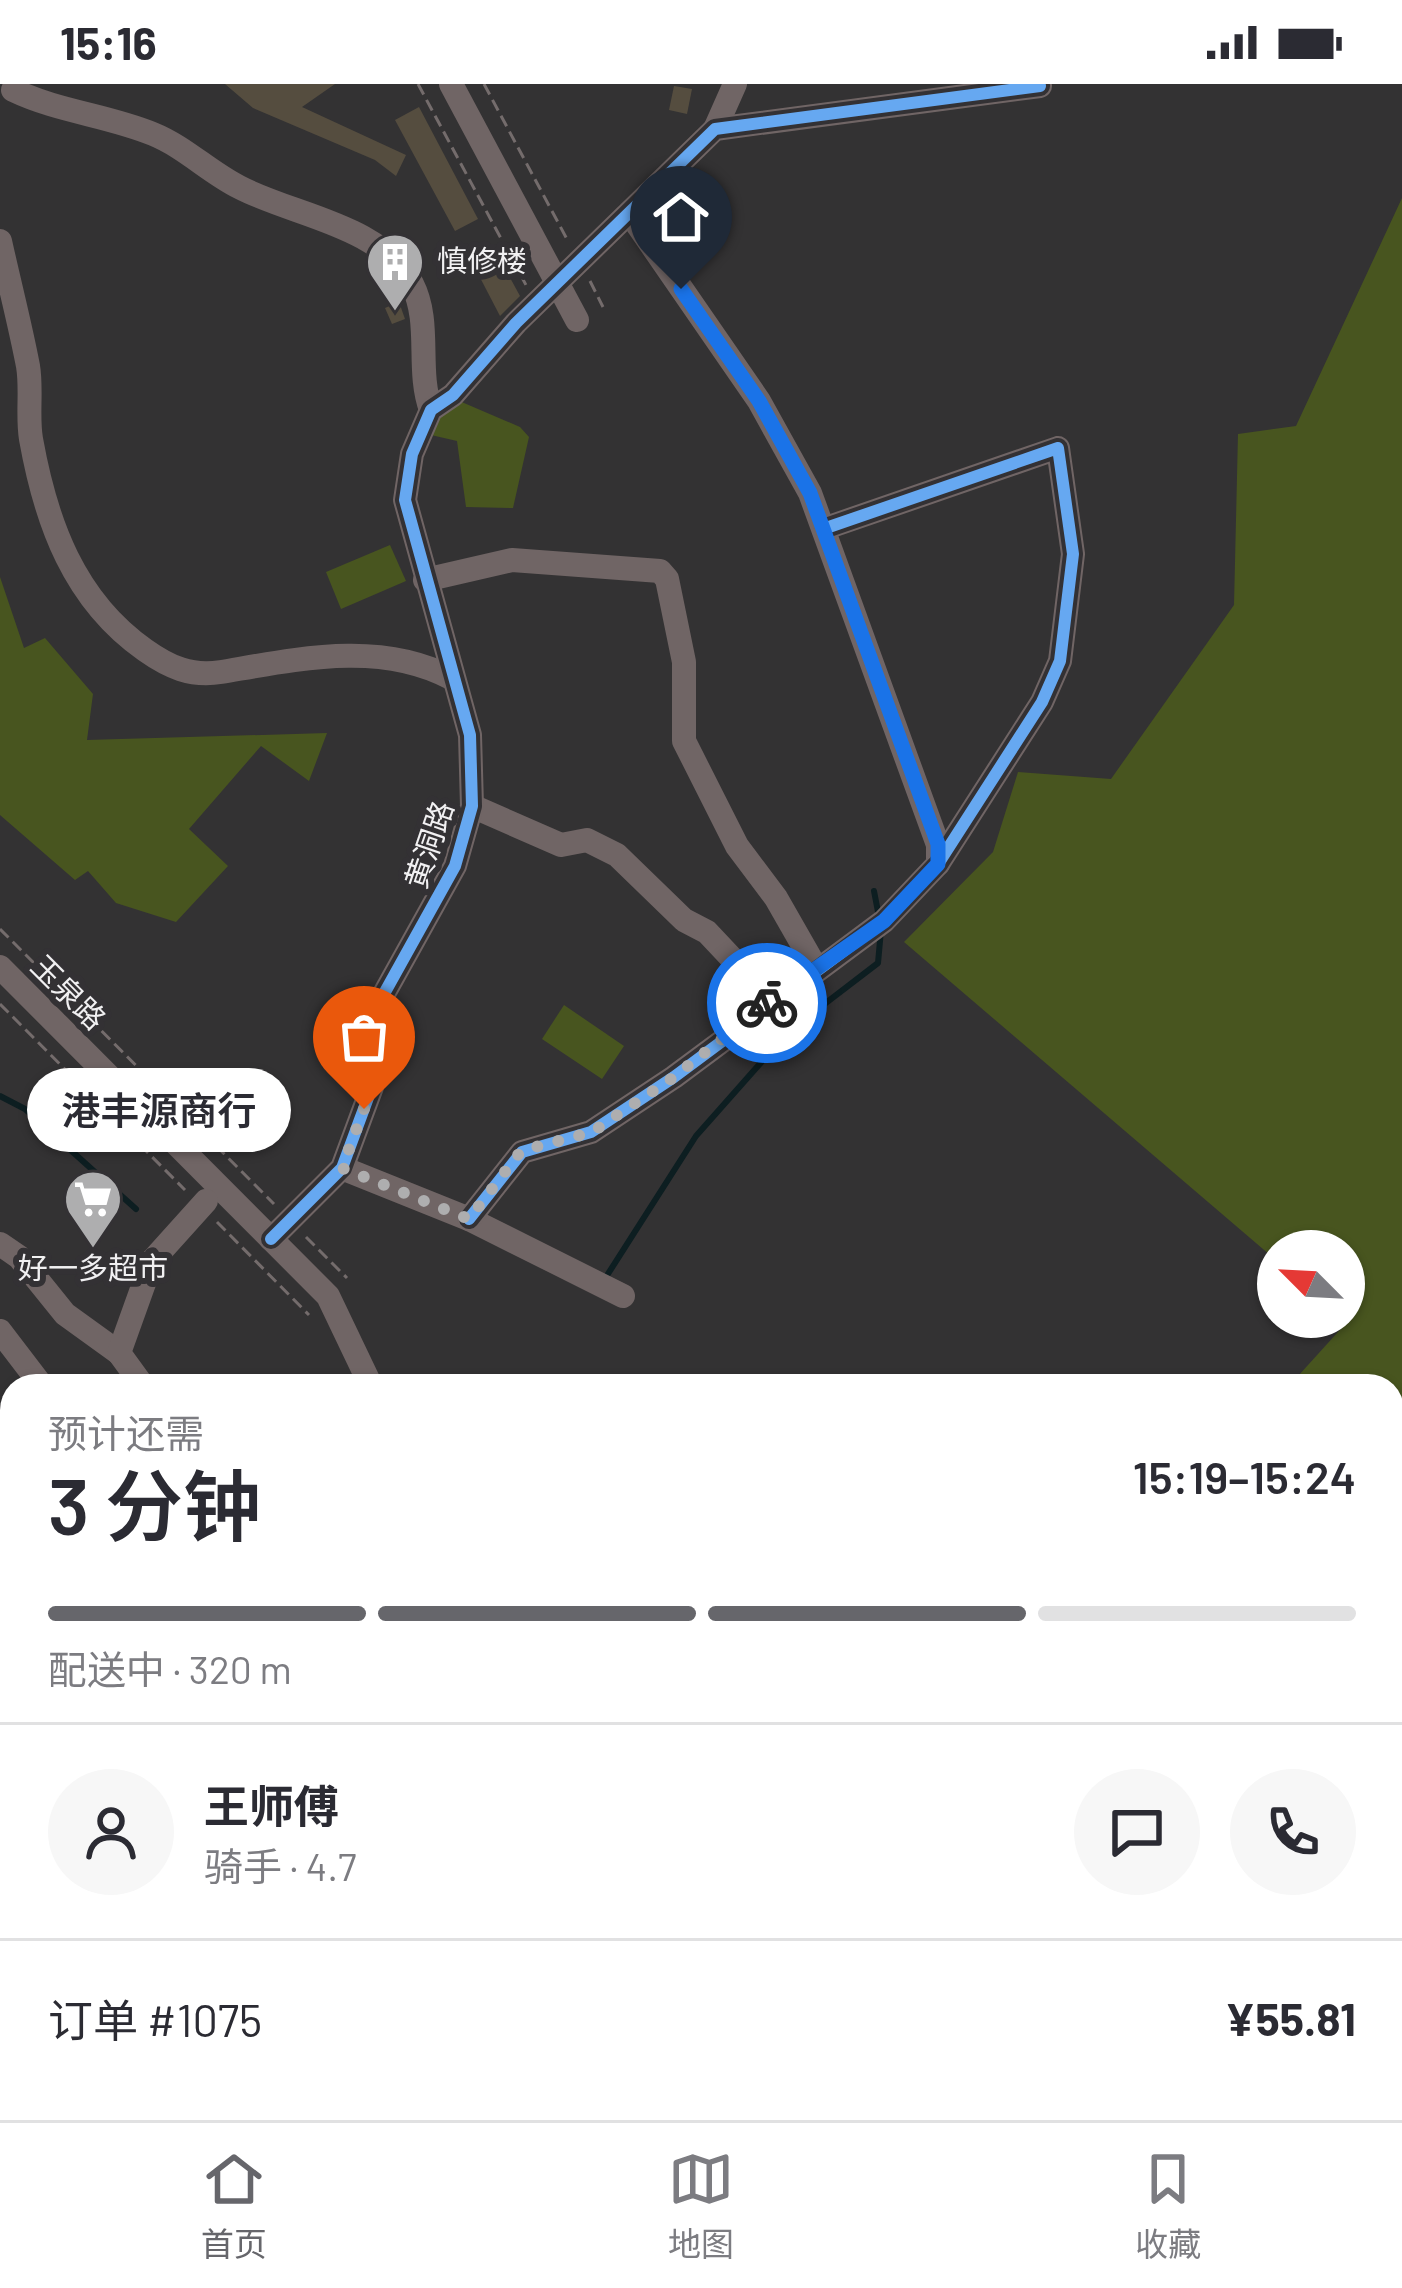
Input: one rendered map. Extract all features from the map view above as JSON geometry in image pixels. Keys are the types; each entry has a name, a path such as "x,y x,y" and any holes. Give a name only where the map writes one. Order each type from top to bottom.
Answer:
{"street":[{"path":"451,84 578,320"},
{"path":"716,129 735,84"},
{"path":"716,129 1040,86"},
{"path":"14,89 64,112 154,134 235,185 374,242 412,285 421,310 424,390 431,410"},
{"name":"黄洞路","path":"272,1239 342,1168 371,1087 380,1001 448,880 472,806 470,735 411,535 405,482 431,410 453,394 516,323 716,129"},
{"path":"630,214 759,401 826,528 938,844 938,864"},
{"path":"0,241 29,371 30,435 50,515 74,576 91,604 121,633 188,673 309,654 398,658 425,664 453,680"},
{"path":"469,1219 521,1151 592,1132 874,928 938,864 1042,702 1060,661 1073,554 1058,448 826,528"},
{"path":"425,580 512,560 660,571 667,579 684,662 684,741 737,845 776,898 816,968"},
{"path":"472,806 561,845 587,840 617,856 684,920 707,932 771,1000"},
{"name":"玉泉路","path":"0,967 328,1296 365,1374"},
{"path":"342,1168 469,1219 622,1296"},
{"path":"118,1353 152,1261 204,1206"},
{"path":"0,1244 19,1257 65,1313 118,1353 134,1374"},
{"path":"0,1331 33,1374"}],"path":[{"path":"418,84 530,292"},
{"path":"484,84 571,246"},
{"path":"581,266 603,307"},
{"path":"0,929 281,1211"},
{"path":"0,1004 310,1315"},
{"path":"297,1228 347,1278"}],"green space":[{"path":"1402,198 1402,1374 1300,1374 1332,1338 1365,1338 1365,1230 1257,1230 1257,1244 904,942 993,852 1018,772 1111,779 1234,605 1238,434 1296,426"},
{"path":"457,400 520,427 529,437 513,508 466,507 457,441 431,435 436,416"},
{"path":"390,545 406,581 341,609 326,572"},
{"path":"0,577 24,648 45,638 93,694 87,740 327,733 309,781 261,746 189,829 228,866 176,922 116,903 88,871 75,880 0,815"},
{"path":"564,1005 624,1046 602,1079 542,1039"}],"building":[{"path":"225,84 335,84 302,107 406,155 396,176 375,160 253,108"},
{"path":"674,86 692,89 687,114 669,110"},
{"path":"419,107 478,219 455,231 395,120"},
{"path":"497,254 520,296 500,316 474,266"},
{"name":"慎修楼","path":"399,302 405,319 392,324 385,308"}],"waterway":[{"path":"874,891 879,917"},
{"path":"606,1277 696,1136 788,1032 878,963 881,930"},
{"path":"0,1096 25,1109 136,1209"}],"cycle path":[{"path":"271,1239 342,1168 372,1087 380,1001 455,866 472,806 470,735 405,500 412,454 431,410 453,395 516,323 715,129 1040,86"},
{"path":"469,1219 522,1152 591,1132 674,1077 884,921 938,864 1042,702 1060,661 1073,554 1058,448 826,528"}],"way so far":[{"path":"364,1109 342,1168 469,1219 521,1151 592,1132 674,1077 767,1003"}],"place":[{"name":"慎修楼","path":"395,313"},
{"name":"港丰源商行","path":"364,1109"},
{"name":"好一多超市","path":"93,1250"}],"route":[{"path":"681,289 759,401 810,493 938,844 938,864 884,921 767,1003"}]}
